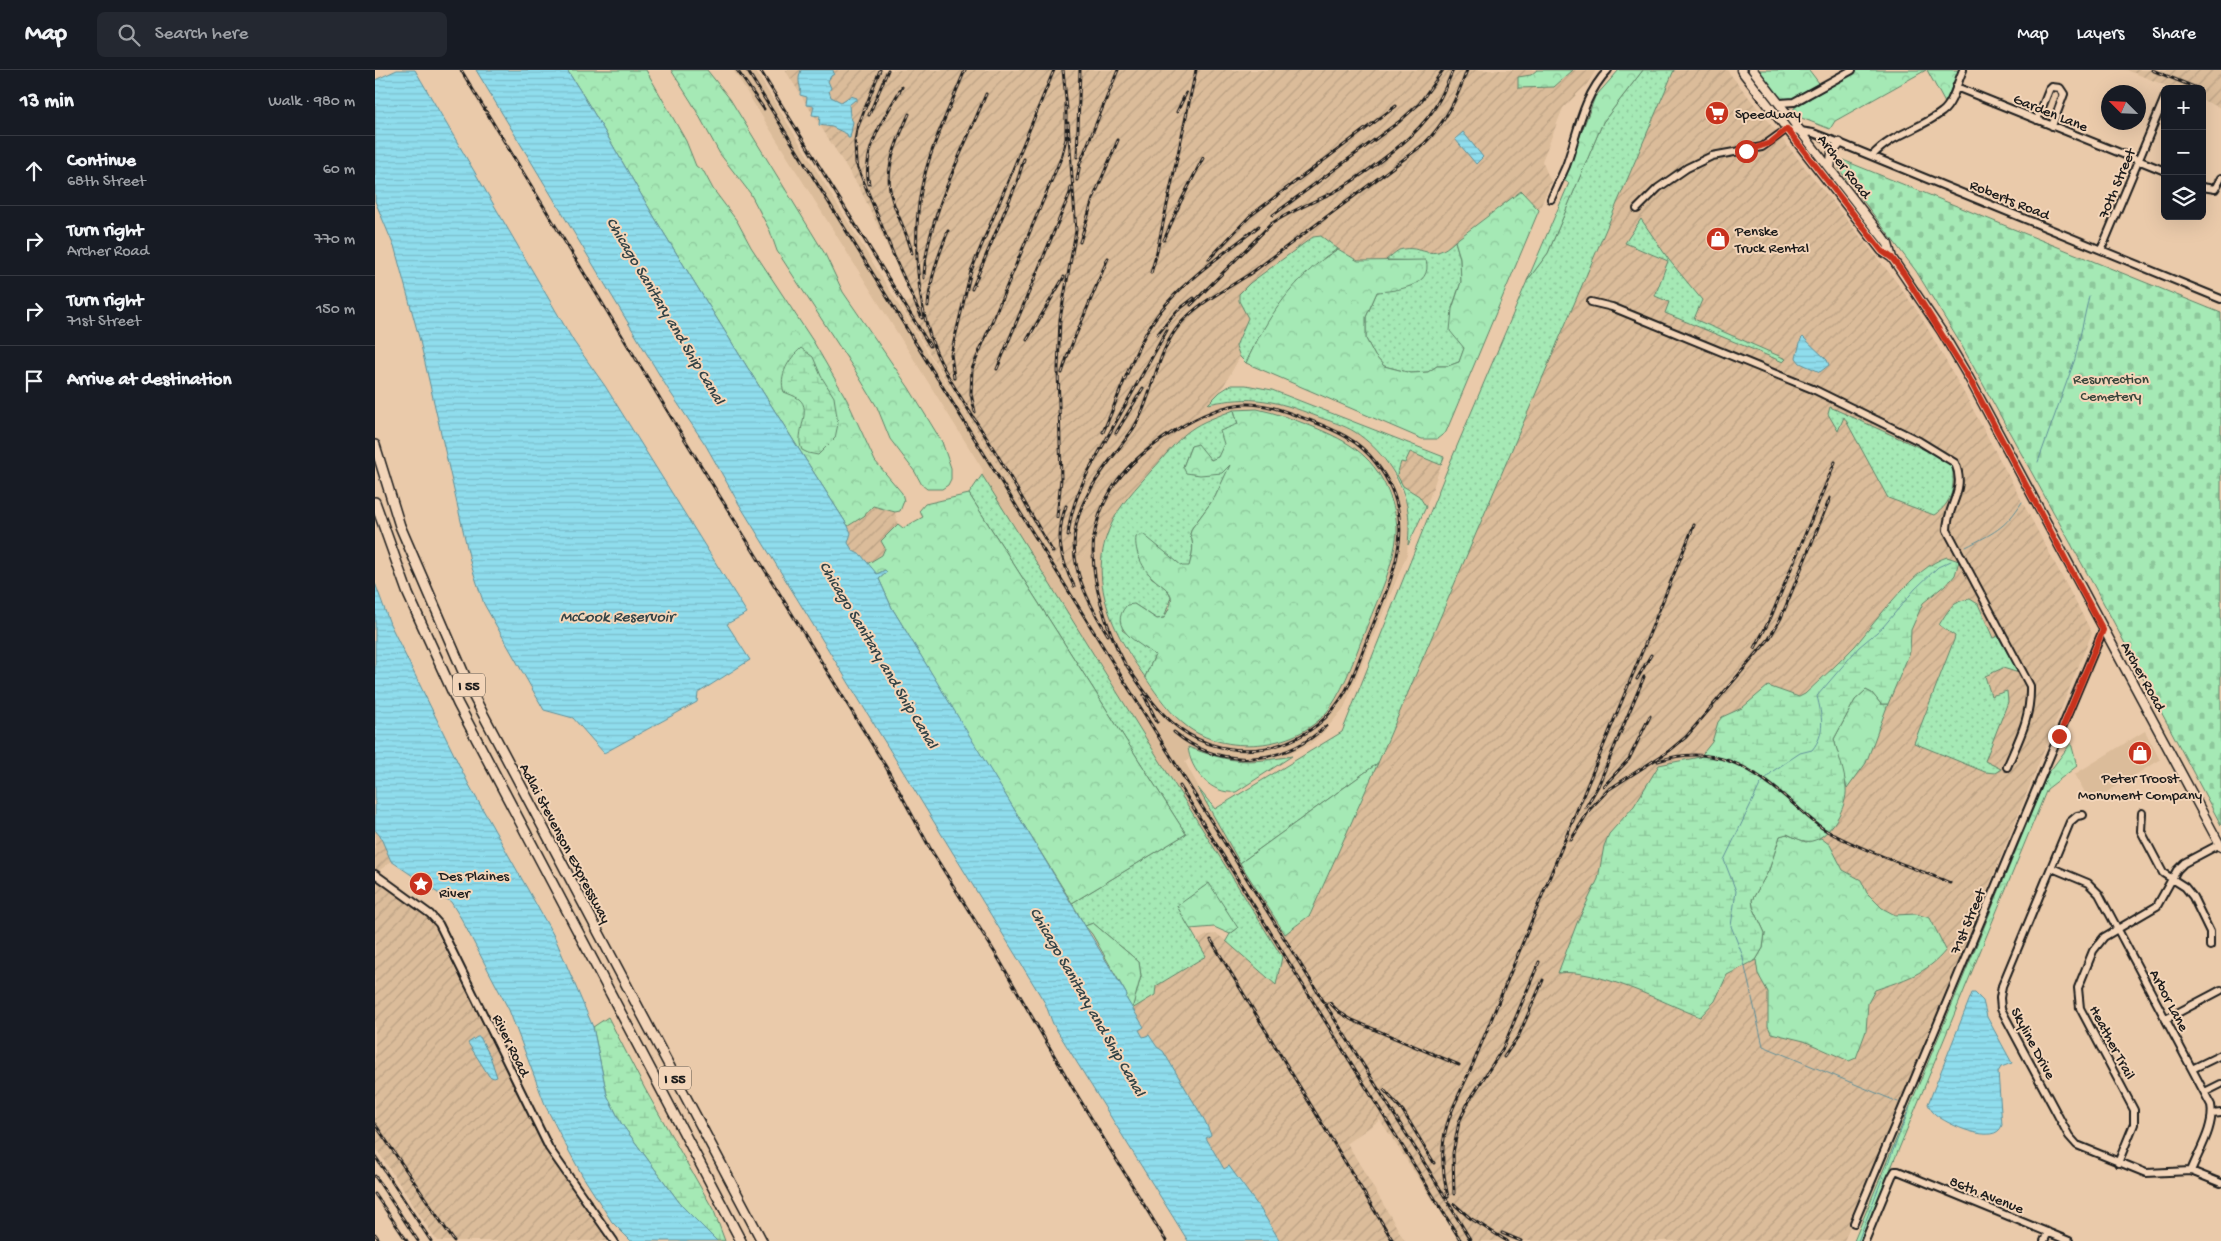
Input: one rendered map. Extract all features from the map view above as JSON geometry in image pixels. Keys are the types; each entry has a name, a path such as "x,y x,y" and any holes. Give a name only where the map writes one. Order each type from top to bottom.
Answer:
{"highway":[{"name":"Adlai Stevenson Expressway","path":"375,444 400,526 474,697 762,1241"},
{"name":"Adlai Stevenson Expressway","path":"375,502 408,594 458,704 741,1241"}],"main road":[{"name":"Archer Road","path":"1741,70 1882,251 1892,258 1936,324 1969,378 2220,846"},
{"name":"Archer Road","path":"1753,70 1889,244 1892,258"},
{"path":"1830,169 1832,153 1840,143"}],"street":[{"path":"1551,199 1565,167 1587,98 1608,70"},
{"path":"1780,103 1794,102 1852,70"},
{"path":"1872,156 1883,144 1942,112 1963,70"},
{"name":"Garden Lane","path":"1956,87 2161,169"},
{"path":"2037,120 2049,90 2052,87 2060,88 2064,94 2052,126"},
{"path":"1788,115 1794,102"},
{"name":"70th Street","path":"2101,250 2161,107"},
{"path":"1637,209 1647,197 1670,178 1693,165 1712,156 1762,147 1787,129"},
{"name":"Roberts Road","path":"1787,129 1813,133 1840,143 2221,299"},
{"path":"2206,188 2215,190 2221,178"},
{"path":"1591,302 1612,307 1815,390 1919,442 1955,463 1960,482 1947,522 1947,530 2031,686 2031,703 2027,720 2007,767"},
{"name":"71st Street","path":"1854,1223 2103,630"},
{"path":"2142,813 2141,831 2163,873 2171,880 2185,887 2193,897 2210,932 2210,946"},
{"name":"Skyline Drive","path":"2083,815 2077,816 2070,822 2003,986 1999,998 2000,1006 2069,1136 2080,1147 2146,1173 2191,1171"},
{"name":"Heather Trail","path":"2118,1163 2133,1127 2134,1110 2080,1008 2078,992 2096,947 2104,937 2157,906 2171,880 2184,863 2220,846"},
{"name":"Arbor Lane","path":"2051,868 2084,880 2094,887 2205,1092 2211,1105 2212,1114"},
{"name":"River Road","path":"375,874 430,914 439,924 549,1148 614,1241"},
{"path":"2166,1019 2221,990"},
{"path":"2192,1069 2221,1055"},
{"path":"2205,1092 2221,1084"},
{"path":"2220,1180 2191,1171 2210,1125 2212,1114 2221,1113"},
{"name":"86th Avenue","path":"1865,1241 1895,1171 2069,1241"},
{"path":"2044,1241 2048,1232"}],"shaded area":[{"path":"733,70 755,70 1065,577 1111,524 1103,545 1102,588 1124,648 1166,708 1306,729 1329,709 1345,682 1380,594 1395,548 1397,530 1395,511 1380,475 1209,419 1188,431 1208,404 1249,398 1274,401 1298,409 1354,431 1373,445 1390,468 1407,506 1409,526 1407,554 1344,708 1321,735 1310,744 1282,758 1236,762 1188,748 1189,759 1185,762 1240,863 1285,934 1282,957 982,475 983,470"},
{"path":"785,70 1537,70 1531,75 1518,77 1518,88 1554,87 1573,70 1596,70 1587,84 1563,108 1542,161 1551,182 1539,210 1521,191 1446,249 1433,254 1412,250 1398,251 1386,260 1358,261 1321,236 1313,237 1239,294 1239,301 1248,318 1236,346 1240,357 1220,392 1208,404 1188,431 1123,503 1111,524 1065,577 901,306 913,299 859,187"},
{"path":"1674,70 1727,70 1895,280 1920,315 1968,400 2092,633 1844,1241 1460,1241 1380,1120 1347,1143 1405,1241 1280,1241 1239,1178 1224,1169 1206,1138 1211,1135 1163,1051 1157,1047 1150,1035 1144,1038 1139,1030 1144,1026 1132,1009 1155,995 1156,986 1205,956 1197,941 1207,935 1217,934 1276,985 1285,934 1310,915 1378,763"},
{"path":"2127,70 2221,70 2221,108 2206,102 2206,85 2164,85"},
{"path":"1410,452 1441,465 1426,507 1419,496 1403,486 1397,475 1401,462"},
{"path":"873,506 895,512 898,524 889,533 882,555 867,564 861,555 853,551 848,543 851,533 848,526 864,516"},
{"path":"2145,731 2160,760 2090,802 2075,774"},
{"path":"375,753 411,846 375,874"},
{"path":"375,877 430,919 545,1150 609,1241 437,1241 375,1147"}],"green space":[{"path":"567,70 646,70 686,141 696,166 704,172 713,189 737,221 751,247 813,341 847,400 875,461 902,493 904,501 900,511 895,512 873,506 864,516 848,526 662,230 592,109"},
{"path":"671,70 707,70 730,99 825,254 843,292 909,388 942,442 951,468 951,479 948,485 942,489 927,489 922,485 915,472 890,439 877,407 856,372 777,251 770,231 750,193 720,154 692,103"},
{"path":"1537,70 1573,70 1554,87 1518,88 1518,77 1531,75"},
{"path":"1619,70 1643,70 1603,122 1548,253 1527,281 1569,183 1563,180 1595,97"},
{"path":"1643,70 1674,70 1378,763 1240,863 1198,788 1215,809 1342,732 1449,465 1527,281 1548,253 1603,122"},
{"path":"1756,70 1809,70 1819,83 1790,100 1783,101"},
{"path":"1858,70 1926,70 1835,121 1830,129 1799,117 1794,112 1794,108"},
{"path":"1927,70 1959,70 1945,103"},
{"name":"Resurrection Cemetery","path":"1843,160 2221,313 2221,825 2103,602 1962,346 1916,271 1839,169"},
{"path":"1521,191 1539,210 1446,432 1437,439 1422,439 1246,363 1263,330 1283,299 1308,272 1338,249 1358,261 1426,260 1427,269 1424,276 1418,282 1402,289 1377,292 1366,317 1366,339 1375,356 1384,366 1411,373 1428,372 1437,366 1448,366 1459,362 1464,348 1450,331 1452,309 1461,282 1460,258 1455,241"},
{"path":"1641,219 1669,260 1702,300 1694,319 1786,359 1783,362 1665,313 1669,302 1655,296 1668,261 1625,243"},
{"path":"1321,236 1338,249 1325,257 1255,344 1246,363 1240,357 1236,346 1248,318 1239,301 1239,294 1250,283 1313,237"},
{"path":"1455,241 1460,258 1461,282 1452,308 1464,349 1459,362 1448,366 1437,366 1428,372 1411,373 1384,366 1375,356 1366,339 1366,317 1377,292 1410,286 1422,279 1426,261 1386,260 1399,250 1414,249 1433,253 1439,252"},
{"path":"801,348 813,357 821,376 834,397 838,424 835,438 818,455 802,450 800,436 804,415 803,404 799,399 784,392 782,380 792,357"},
{"path":"1231,385 1246,385 1272,390 1444,457 1441,465 1410,452 1405,463 1401,462 1397,475 1403,486 1419,496 1426,507 1408,545 1409,516 1404,495 1395,474 1373,446 1346,427 1288,406 1251,400 1224,401 1208,404 1220,392"},
{"path":"1830,407 1938,456 1952,466 1953,487 1945,505 1934,515 1888,498 1844,417 1838,431 1828,414"},
{"path":"1257,409 1311,426 1338,438 1360,453 1370,462 1385,484 1394,507 1397,532 1393,556 1381,592 1346,678 1330,708 1317,722 1283,740 1243,745 1205,737 1189,728 1170,711 1145,677 1155,655 1127,634 1122,628 1120,621 1127,605 1134,604 1157,619 1164,618 1171,602 1171,596 1168,591 1150,575 1143,565 1136,548 1136,537 1143,534 1182,566 1189,566 1193,550 1190,534 1192,528 1215,497 1230,465 1222,473 1200,475 1186,473 1183,467 1191,446 1198,444 1211,460 1218,457 1224,444 1220,431 1238,424 1234,410"},
{"path":"1234,410 1238,424 1218,457 1212,460 1191,446 1183,467 1232,462 1215,497 1192,528 1190,534 1193,550 1189,567 1182,567 1143,535 1151,577 1168,590 1171,597 1164,618 1157,619 1134,604 1122,630 1155,655 1145,677 1123,642 1107,605 1102,585 1101,565 1104,545 1111,525 1124,503 1179,440 1199,424"},
{"path":"982,475 1282,957 1276,985 1226,941 1230,934 1238,928 1177,906 1206,956 1156,986 1155,995 1132,1009 1141,976 1139,962 1093,923 1085,926 1072,903 1186,834 969,494"},
{"path":"969,494 1186,834 1072,903 892,608 879,579 887,572 885,570 877,574 867,564 882,555 885,548 881,541 898,524 903,528 923,517 919,511 925,504"},
{"path":"1947,557 1959,561 1955,575 1923,603 1911,630 1910,652 1888,704 1881,704 1872,693 1866,690 1855,700 1834,739 1846,788 1844,803 1837,820 1825,834 1812,841 1802,840 1787,834 1780,836 1769,870 1752,900 1753,907 1765,933 1763,948 1756,960 1727,975 1715,1001 1700,1017 1610,981 1574,973 1558,973 1577,923 1598,879 1604,846 1609,834 1634,806 1659,765 1700,757 1712,742 1718,722 1722,717 1742,708 1768,686 1799,697 1805,694 1855,646 1909,582 1922,571"},
{"path":"1970,599 1978,604 1993,638 1998,636 2019,673 2003,668 1985,676 1991,696 2007,691 2008,702 1985,761 2001,769 1995,773 1985,772 1914,743 1955,636 1939,625 1955,604"},
{"path":"1866,690 1872,693 1881,704 1888,704 1866,763 1847,789 1834,739 1855,700"},
{"path":"2071,743 2077,766 2047,789 1861,1241 1854,1241 2047,775"},
{"path":"1188,747 1216,756 1239,760 1251,761 1292,756 1236,792 1227,792 1210,785 1203,779 1193,764"},
{"path":"1378,763 1310,915 1285,934 1240,863"},
{"path":"1786,834 1806,842 1821,838 1830,845 1843,870 1861,880 1867,893 1882,908 1895,915 1916,914 1930,918 1946,950 1923,971 1875,990 1868,1003 1866,1031 1856,1058 1849,1061 1804,1041 1771,1033 1768,1026 1768,992 1758,974 1756,960 1763,948 1765,933 1753,907 1752,900 1769,870 1780,836"},
{"path":"1209,883 1238,928 1230,934 1214,927 1190,929 1177,906"},
{"path":"1093,923 1139,962 1141,976 1132,1009 1126,998 1127,995 1092,934 1085,926"},
{"path":"608,1017 645,1089 714,1211 725,1241 717,1241 682,1206 621,1123 607,1095 593,1027"}],"water":[{"name":"McCook Reservoir","path":"397,70 415,70 574,342 605,386 747,613 727,624 750,660 698,693 697,702 604,753 573,718 544,710 484,604 471,565 420,341 395,249 375,201 375,80"},
{"name":"Chicago Sanitary and Ship Canal","path":"476,70 567,70 592,109 662,230 848,526 851,533 848,543 853,551 861,555 877,574 885,570 887,572 879,579 892,608 1127,995 1126,998 1144,1027 1139,1030 1143,1037 1149,1035 1157,1047 1163,1051 1205,1121 1211,1135 1206,1138 1224,1169 1229,1166 1261,1210 1280,1241 1188,1241 1053,1024 1045,1003 739,504 705,444 668,389"},
{"path":"801,70 833,70 834,74 828,81 831,88 829,91 831,97 841,102 851,96 857,98 857,101 855,100 849,105 850,116 853,122 850,138 848,138 847,134 832,127 819,125 820,116 812,115 814,106 806,105 807,97 800,95 799,78"},
{"path":"1463,132 1483,157 1476,164 1455,139"},
{"path":"1803,337 1827,360 1829,365 1820,372 1800,363 1796,358"},
{"path":"375,583 390,624 468,783 555,938 593,1027 607,1095 621,1123 682,1206 717,1241 631,1241 612,1222 582,1175 546,1107 509,1010 451,902 391,861 380,836 375,830"},
{"path":"1972,993 1975,993 1983,1001 1987,1017 2012,1063 2001,1067 1998,1072 2002,1125 1998,1131 1991,1134 1970,1132 1959,1128 1934,1113 1928,1104"},
{"path":"480,1037 490,1056 497,1077 489,1076 468,1043"}],"waterway":[{"path":"2038,462 2075,359 2089,296"},
{"path":"1966,547 1998,529 2010,518 2022,502"},
{"path":"1898,1102 1763,1046 1742,954 1731,926 1736,891 1724,860 1760,785 1773,771 1800,753 1812,750 1816,744 1822,724 1817,696 1859,647 1883,627 1915,589 1938,567 1951,561"},
{"path":"1858,1241 1910,1107"}],"railway":[{"path":"461,70 886,767 931,850 997,956 1074,1090 1166,1241"},
{"path":"737,70 764,109"},
{"path":"747,70 1471,1241"},
{"path":"760,70 930,346"},
{"path":"880,70 857,129 855,142 856,163 922,318"},
{"path":"869,115 888,70"},
{"path":"965,70 934,145 921,191 918,210 917,251 924,315 942,365 1053,552"},
{"path":"954,378 951,354 971,271 1054,70"},
{"path":"1063,70 1067,109"},
{"path":"1077,157 1080,70"},
{"path":"1077,180 1080,163 1118,70"},
{"path":"1151,273 1196,70"},
{"path":"1273,215 1400,121 1419,104 1443,70"},
{"path":"1191,305 1271,224 1346,185 1405,141 1437,105 1453,70"},
{"path":"1108,635 1082,584 1074,549 1075,531 1079,513 1088,494 1140,416 1165,348 1172,335 1181,323 1197,308 1254,271 1424,144 1450,110 1467,70"},
{"path":"2152,70 2189,85"},
{"path":"869,184 867,171 872,146 882,121 902,87"},
{"path":"1177,112 1186,93"},
{"path":"924,278 931,233 947,184 986,94"},
{"path":"975,412 971,394 972,369 1061,158 1066,139 1066,102"},
{"path":"1209,259 1250,216 1396,106"},
{"path":"909,114 893,153 889,185 893,202 912,253"},
{"path":"1057,517 1061,479 1058,369 1060,319 1076,231 1068,123"},
{"path":"1080,242 1093,199 1118,140"},
{"path":"1164,240 1203,158"},
{"path":"972,289 1017,182 1024,159"},
{"path":"997,369 1071,187"},
{"path":"1103,432 1131,364 1147,330 1157,315 1189,281 1259,226"},
{"path":"928,306 935,268 948,231"},
{"path":"1062,373 1108,258"},
{"path":"1027,340 1064,277"},
{"path":"1157,335 1177,311 1194,298"},
{"path":"1068,536 1070,520 1087,474 1167,330"},
{"path":"1116,433 1143,388"},
{"path":"1125,664 1111,635 1101,602 1094,569 1094,537 1100,515 1109,494 1117,481 1141,455 1175,431 1211,412 1229,407 1253,404 1285,412 1337,432 1362,448 1376,463 1389,484 1397,505 1400,525 1399,546 1388,588 1353,675 1340,700 1325,718 1307,732 1287,742 1265,748 1243,750 1221,747 1199,740 1171,722 1150,699 1127,666"},
{"path":"1755,648 1771,617 1835,462"},
{"path":"1571,840 1590,809 1608,790 1669,751 1686,737 1769,639 1781,618 1830,498"},
{"path":"1066,506 1060,537 1062,556 1074,586"},
{"path":"1448,1197 1444,1176 1443,1142 1451,1113 1473,1064 1694,525"},
{"path":"1637,679 1651,655"},
{"path":"1586,807 1598,786 1644,677"},
{"path":"1144,695 1157,722"},
{"path":"1604,786 1629,759 1650,716"},
{"path":"1174,732 1192,744 1211,753 1251,758 1271,755 1290,749 1309,739 1326,726"},
{"path":"1658,761 1678,756 1696,755 1729,761 1760,777 1827,831 1872,852 1950,883"},
{"path":"1180,786 1461,1241"},
{"path":"1211,940 1393,1241"},
{"path":"1454,1194 1453,1153 1459,1122 1469,1101 1503,1048 1539,962"},
{"path":"1504,1057 1519,1035 1543,980"},
{"path":"1330,1003 1339,1012 1352,1020 1459,1065"},
{"path":"1384,1090 1403,1111 1434,1163"},
{"path":"375,1124 454,1241"},
{"path":"375,1156 431,1241"},
{"path":"375,1176 418,1241"},
{"path":"375,1194 407,1241"},
{"path":"1454,1204 1470,1218 1507,1241"},
{"path":"1502,1233 1521,1241"},
{"path":"375,1234 380,1241"}],"place":[{"name":"Speedway","path":"1717,113"},
{"name":"Penske Truck Rental","path":"1718,239"},
{"name":"Peter Troost Monument Company","path":"2140,753"},
{"name":"Des Plaines River","path":"421,884"}],"route":[{"path":"1746,151 1754,150 1770,143 1787,129 1820,174 1882,251 1892,258 1904,274 1975,387 2103,630 2059,736"}]}
